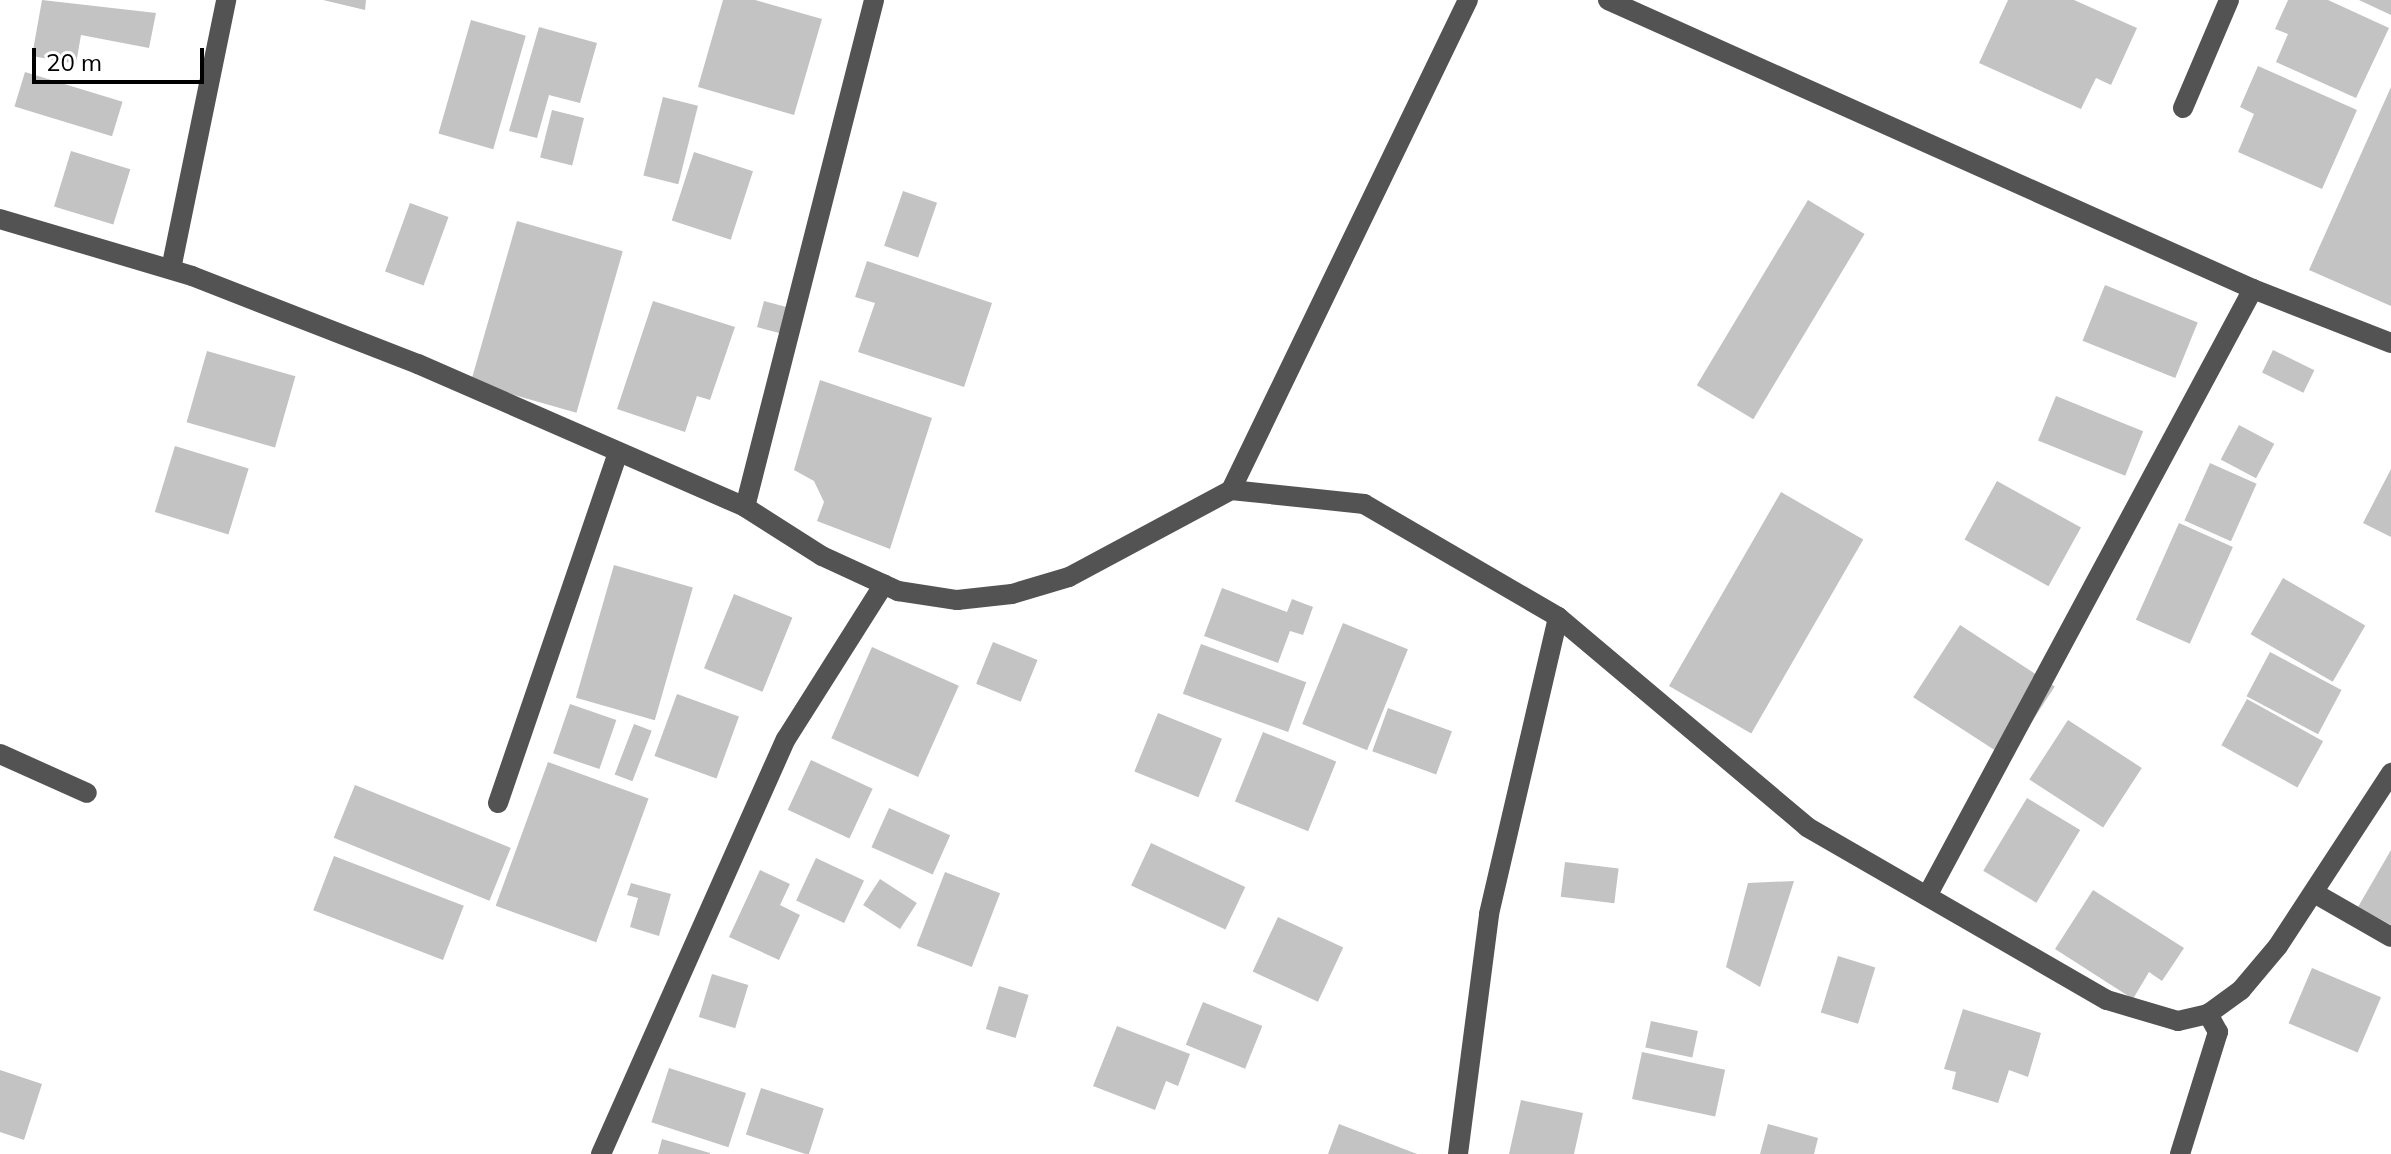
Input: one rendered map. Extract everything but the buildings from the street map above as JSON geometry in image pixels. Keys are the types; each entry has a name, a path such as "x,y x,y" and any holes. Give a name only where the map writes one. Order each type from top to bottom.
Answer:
{"street":[{"path":"171,269 226,0"},
{"path":"745,507 874,0"},
{"path":"1231,490 1468,0"},
{"path":"1608,0 2253,289 2391,343"},
{"path":"2183,108 2229,0"},
{"path":"0,219 171,269 418,364 745,507 822,556 884,584 957,600 1012,594 1069,577 1231,490 1364,504 1558,617 1807,827 2107,1000 2178,1021 2208,1014 2241,990 2316,894 2391,773"},
{"path":"1927,896 2253,289"},
{"path":"498,803 618,453"},
{"path":"601,1154 786,739 884,584"},
{"path":"1458,1154 1489,914 1558,617"},
{"path":"0,754 87,793"},
{"path":"2316,894 2391,937"},
{"path":"2180,1154 2218,1032 2208,1014"}]}
